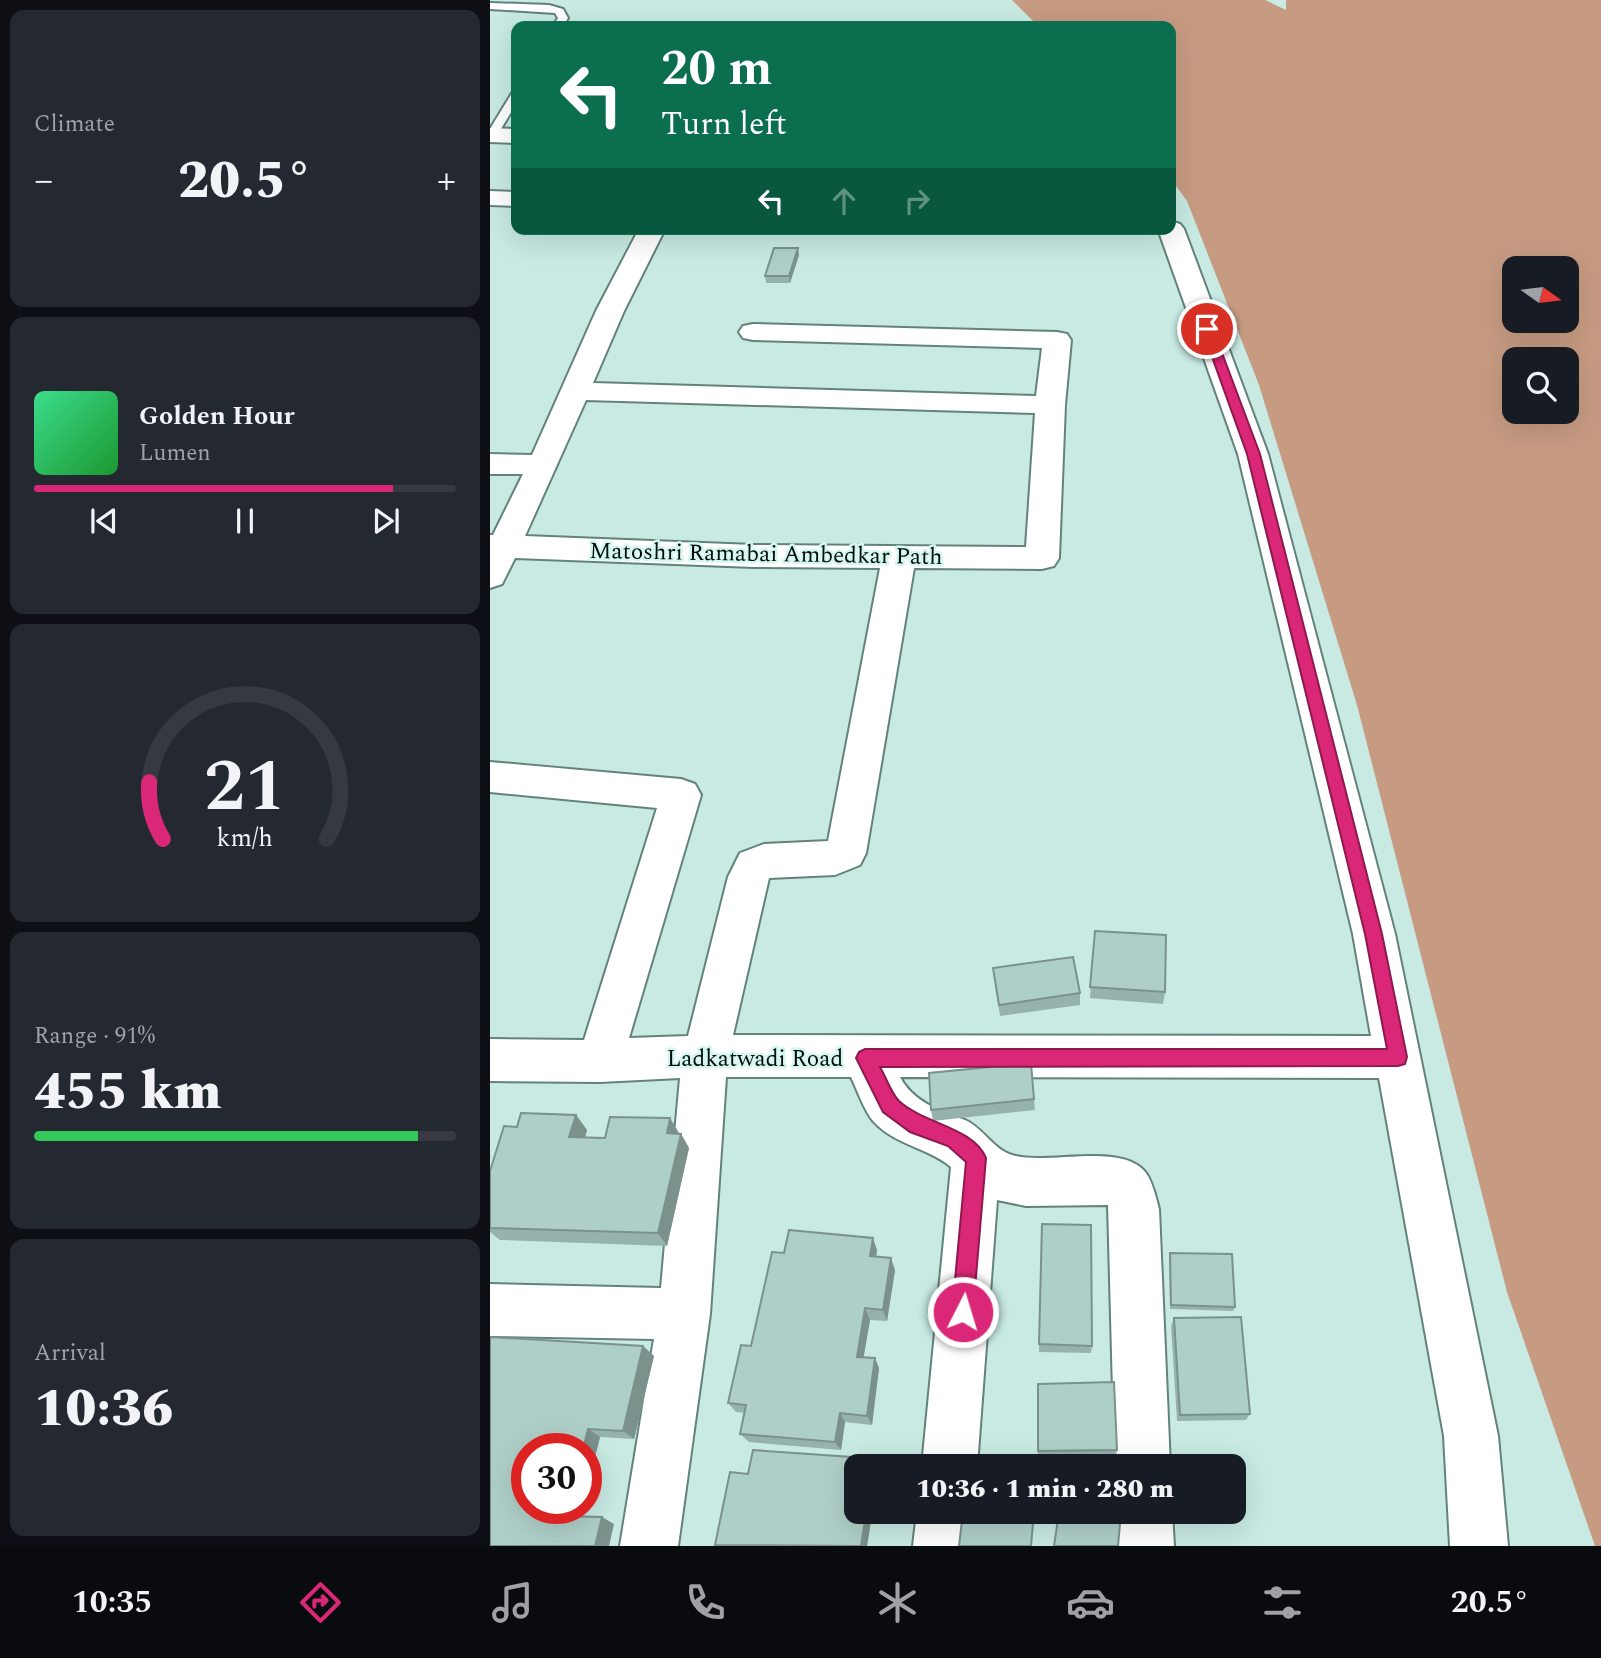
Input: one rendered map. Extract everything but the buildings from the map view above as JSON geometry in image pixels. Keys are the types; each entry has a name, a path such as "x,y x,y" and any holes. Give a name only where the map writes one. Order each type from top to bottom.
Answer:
{"street":[{"path":"491,135 511,136"},
{"path":"490,198 511,199"},
{"path":"490,576 498,546 543,465 573,391 649,235"},
{"path":"1173,235 1253,454 1374,934 1471,1436 1479,1546"},
{"path":"573,391 1050,405 1057,340 753,332"},
{"name":"Matoshri Ramabai Ambedkar Path","path":"498,546 754,556 1042,558 1050,405"},
{"path":"490,464 543,465"},
{"path":"649,1546 684,1314 705,1056 754,865 764,861 835,858 846,853 850,845 899,557"},
{"path":"490,778 681,795 600,1061"},
{"name":"Ladkatwadi Road","path":"490,1060 600,1061 705,1056 1398,1057"},
{"path":"865,1058 890,1105 917,1125 954,1139 997,1176 1026,1182 1116,1181 1129,1190 1134,1209 1143,1454"},
{"path":"950,1454 976,1158"},
{"path":"490,1310 684,1314"},
{"path":"942,1546 944,1524"},
{"path":"1145,1524 1146,1546"}],"lane":[{"path":"490,6 549,8 559,11 563,18 561,21"},
{"path":"491,135 511,103"}],"shaded area":[{"path":"1012,0 1265,0 1286,10 1286,0 1601,0 1601,1546 1595,1546 1507,1292 1357,705 1259,385 1187,201 1176,186 1176,21 1033,21"}],"route":[{"path":"963,1312 976,1158 954,1139 917,1125 890,1105 865,1058 1398,1057 1374,934 1253,454 1207,329"}]}
